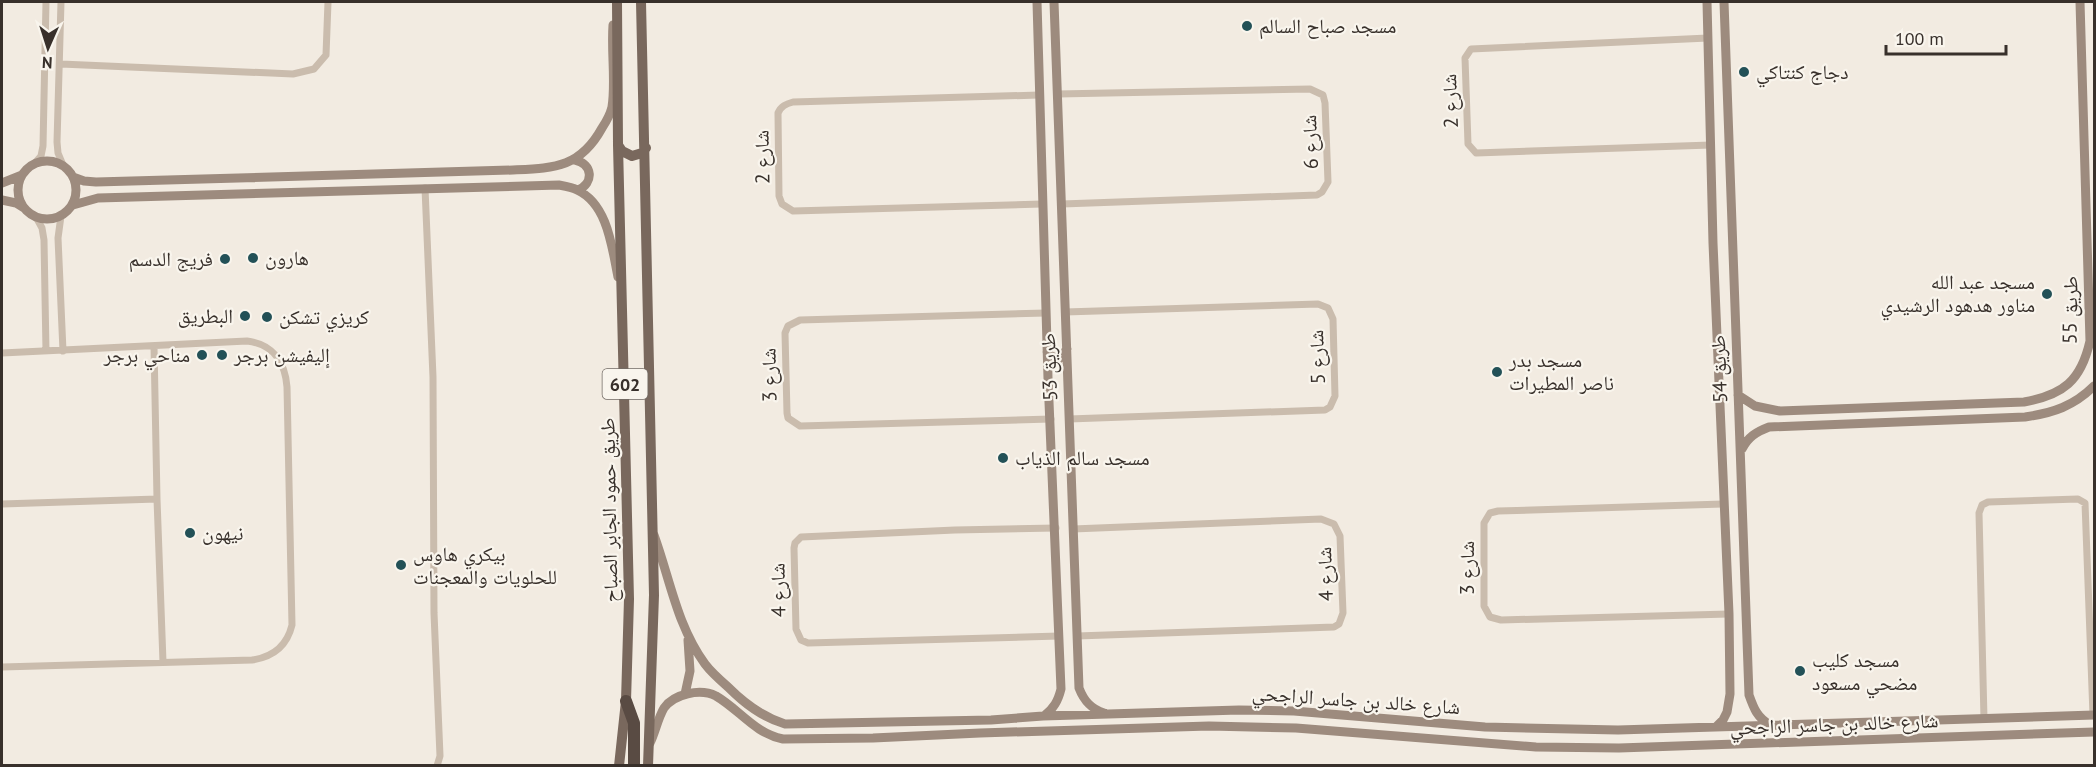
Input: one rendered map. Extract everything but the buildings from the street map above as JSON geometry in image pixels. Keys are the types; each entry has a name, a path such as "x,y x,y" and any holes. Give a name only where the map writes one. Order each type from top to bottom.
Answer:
{"highway":[{"path":"626,701 634,723 634,765"}],"main road":[{"name":"طريق حمود الجابر الصباح","path":"616,2 629,599 626,701 619,765"},
{"name":"602","path":"641,2 654,534 648,765"},
{"path":"618,145 622,151 632,156 642,153 646,148"}],"street":[{"path":"2,183 22,175 41,156 46,2"},
{"path":"61,2 57,142 58,153 63,165 73,177 76,186 73,205"},
{"path":"61,64 293,74 314,69 326,55 328,2"},
{"path":"73,177 96,182 551,168 575,160 597,139 611,109 611,48 616,2"},
{"name":"طريق 53","path":"1037,2 1047,352 1061,676 1058,700 1053,709 1043,716"},
{"name":"طريق 53","path":"1054,2 1078,676 1083,698 1094,710 1109,714"},
{"name":"طريق 54","path":"1707,2 1731,694 1727,712 1716,727"},
{"name":"طريق 54","path":"1724,2 1749,695 1760,719 1772,726"},
{"name":"طريق 55","path":"1738,395 1755,406 1780,411 2024,402 2051,395 2068,385 2080,371 2090,341 2092,270 2080,2"},
{"name":"شارع 2","path":"1708,38 1471,49 1465,58 1468,144 1476,153 1711,145"},
{"path":"1709,80 1716,86 1727,79"},
{"name":"شارع 6","path":"1058,94 1310,89 1323,95 1326,115 1328,182 1326,188 1317,195 1062,204"},
{"name":"شارع 2","path":"1039,95 793,102 785,105 778,113 779,196 782,204 793,211 1042,204"},
{"path":"1710,105 1713,101 1721,99 1728,105"},
{"path":"575,160 584,163 590,171 586,185 578,190"},
{"path":"34,164 44,161 63,165"},
{"path":"22,175 18,192 24,208"},
{"path":"36,217 49,219 61,216 73,205 98,198 559,185 578,190 599,210 611,244 623,303"},
{"path":"425,188 434,445 435,613 440,756 437,765"},
{"path":"2,200 16,203 24,208 36,217 42,228 46,351"},
{"path":"61,216 58,238 63,351"},
{"name":"شارع 5","path":"1065,312 1318,304 1328,308 1332,319 1335,396 1330,407 1325,410 1069,419"},
{"name":"شارع 3","path":"1046,313 800,320 788,326 785,333 787,413 788,418 800,426 1051,419"},
{"path":"2,353 254,341 271,349 285,370 287,387 292,616 290,633 278,651 261,659 2,667"},
{"path":"154,346 163,662"},
{"path":"1047,352 1059,359 1067,349"},
{"path":"1048,378 1058,369 1068,378"},
{"path":"1740,452 1747,440 1754,434 1779,426 2025,417 2067,407 2094,386"},
{"path":"1779,426 1776,424 1775,417 1780,411"},
{"path":"2,504 157,499"},
{"path":"1984,719 1979,513 1982,505 1999,501 2078,499 2085,504 2094,715"},
{"path":"2,510 20,504"},
{"name":"شارع 3","path":"1723,504 1490,513 1484,523 1484,606 1490,617 1502,620 1729,614"},
{"name":"شارع 4","path":"1073,529 1321,519 1334,524 1340,536 1343,613 1342,619 1334,627 1077,636"},
{"name":"شارع 4","path":"1056,528 801,537 795,543 794,548 796,629 801,640 808,643 1059,636"},
{"name":"شارع خالد بن جاسر الراجحي","path":"654,534 666,568 674,603 688,637 706,666 745,704 785,724 1294,711 1545,730 1772,726 2094,715"},
{"path":"648,746 665,706 685,694 690,671 688,637"},
{"path":"1061,676 1067,681 1076,680 1078,676"},
{"path":"1730,682 1733,686 1742,688 1749,683"},
{"name":"شارع خالد بن جاسر الراجحي","path":"685,694 703,693 716,697 753,726 770,736 783,739 1209,726 1296,728 1485,745 1619,748 2094,732"},
{"path":"1294,711 1302,716 1296,728"},
{"path":"1944,720 1941,731 1944,738"},
{"path":"1921,721 1925,732 1921,738"},
{"path":"852,738 845,731 849,725 856,723"},
{"path":"1485,727 1490,735 1485,745"},
{"path":"1536,747 1531,744 1532,736 1545,730"}],"place":[{"name":"مسجد صباح السالم","path":"1247,26"},
{"name":"دجاج كنتاكي","path":"1744,72"},
{"name":"هارون","path":"253,258"},
{"name":"فريج الدسم","path":"225,259"},
{"name":"مسجد عبد الله مناور هدهود الرشيدي","path":"2047,294"},
{"name":"البطريق","path":"245,316"},
{"name":"كريزي تشكن","path":"267,317"},
{"name":"مناحي برجر","path":"202,355"},
{"name":"إليفيشن برجر","path":"222,355"},
{"name":"مسجد بدر ناصر المطيرات","path":"1497,372"},
{"name":"مسجد سالم الذياب","path":"1003,458"},
{"name":"نيهون","path":"190,533"},
{"name":"بيكري هاوس للحلويات والمعجنات","path":"401,565"},
{"name":"مسجد كليب مضحي مسعود","path":"1800,671"}]}
